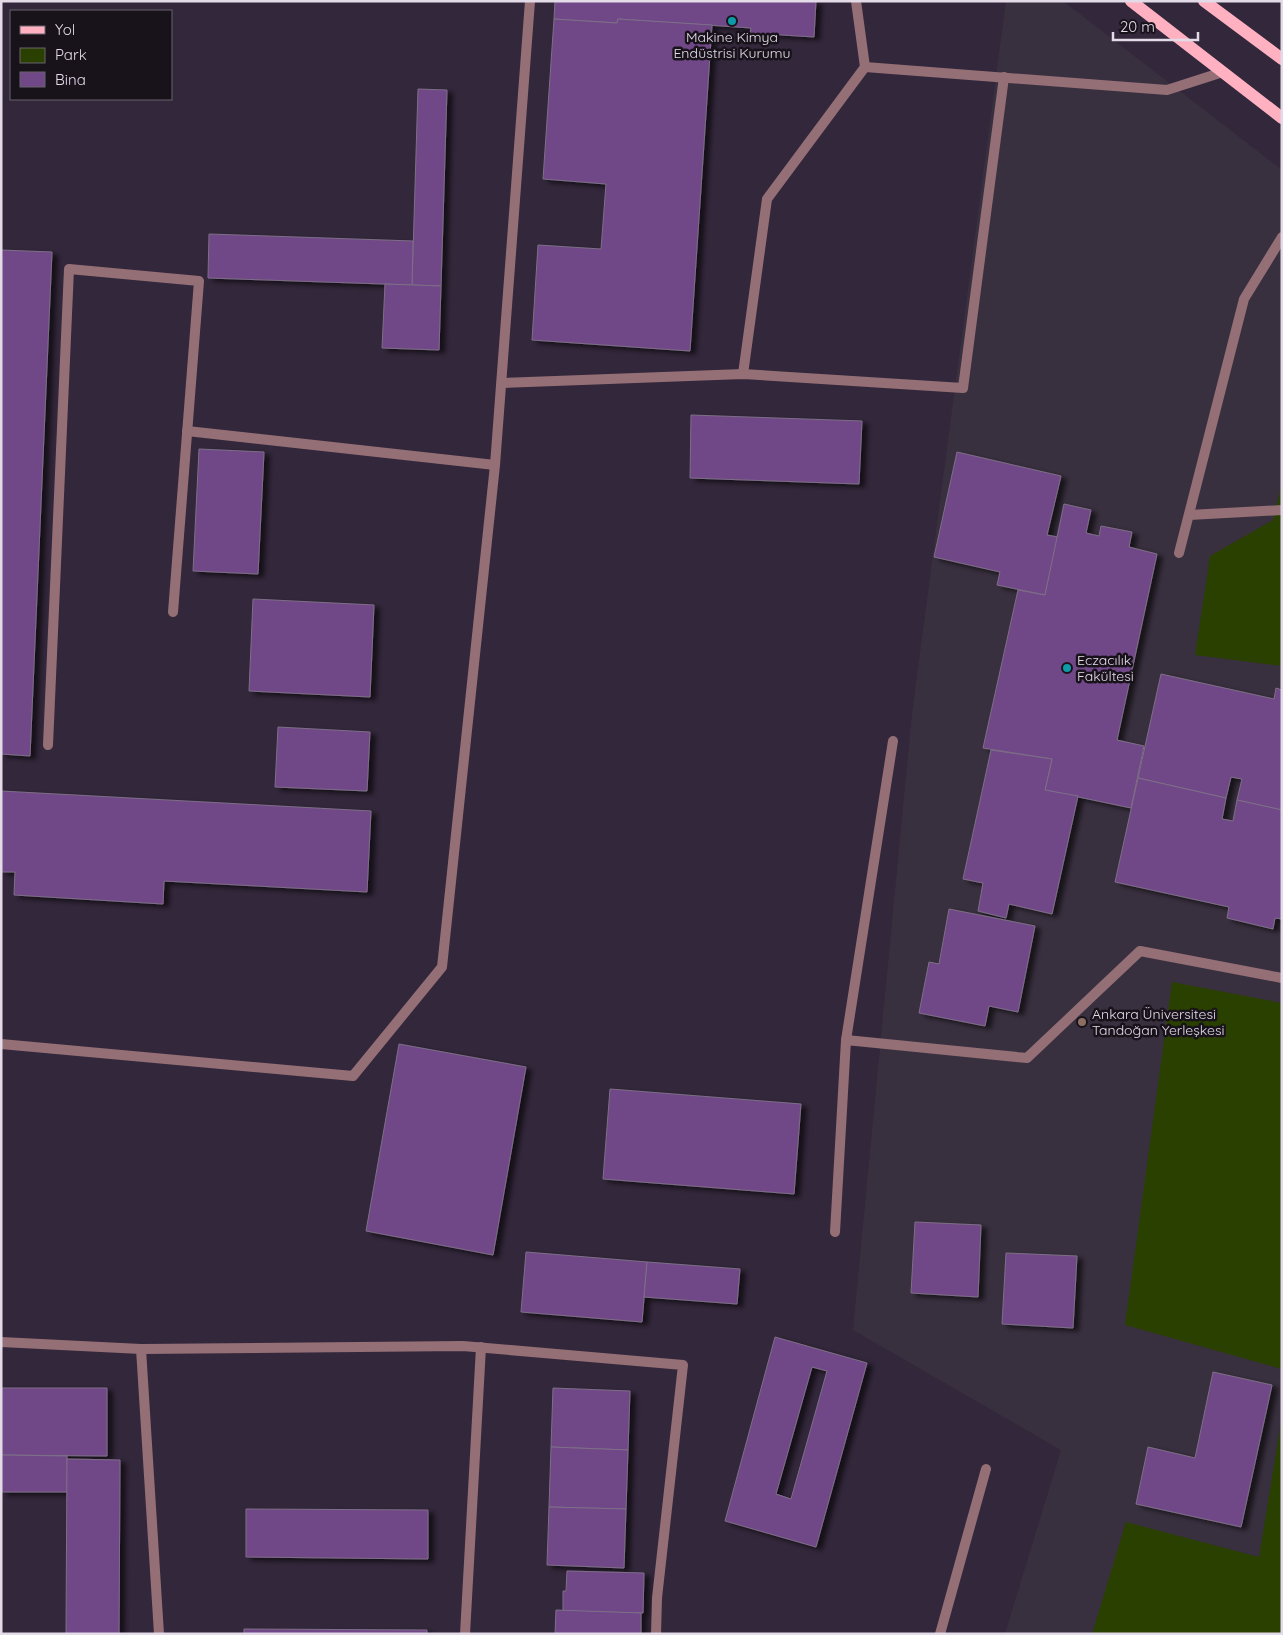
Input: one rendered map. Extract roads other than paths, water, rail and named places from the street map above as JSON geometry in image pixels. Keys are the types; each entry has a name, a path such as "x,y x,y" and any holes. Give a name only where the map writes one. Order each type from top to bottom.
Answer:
{"main road":[{"path":"1131,1 1282,118"},
{"path":"1204,1 1282,59"}],"lane":[{"path":"1,1044 354,1076 442,967 495,465 530,1"},
{"path":"743,374 767,199 865,67 856,1"},
{"path":"865,67 1168,90 1224,72"},
{"path":"502,382 743,374 963,388 1004,77"},
{"path":"1179,553 1244,299 1282,237"},
{"path":"48,745 69,269 200,281 173,612"},
{"path":"188,431 495,465"},
{"path":"1189,515 1282,510"},
{"path":"835,1232 846,1040 893,741"},
{"path":"846,1040 1027,1058 1140,951 1282,978"},
{"path":"1,1342 142,1349 462,1346 683,1365 657,1598 656,1634"},
{"path":"465,1634 481,1347"},
{"path":"142,1349 159,1634"},
{"path":"940,1634 986,1469"}],"place":[{"name":"Makine Kimya Endüstrisi Kurumu","path":"732,21"},
{"name":"Eczacılık Fakültesi","path":"1067,668"},
{"name":"Ankara Üniversitesi Tandoğan Yerleşkesi","path":"1082,1022"}]}
